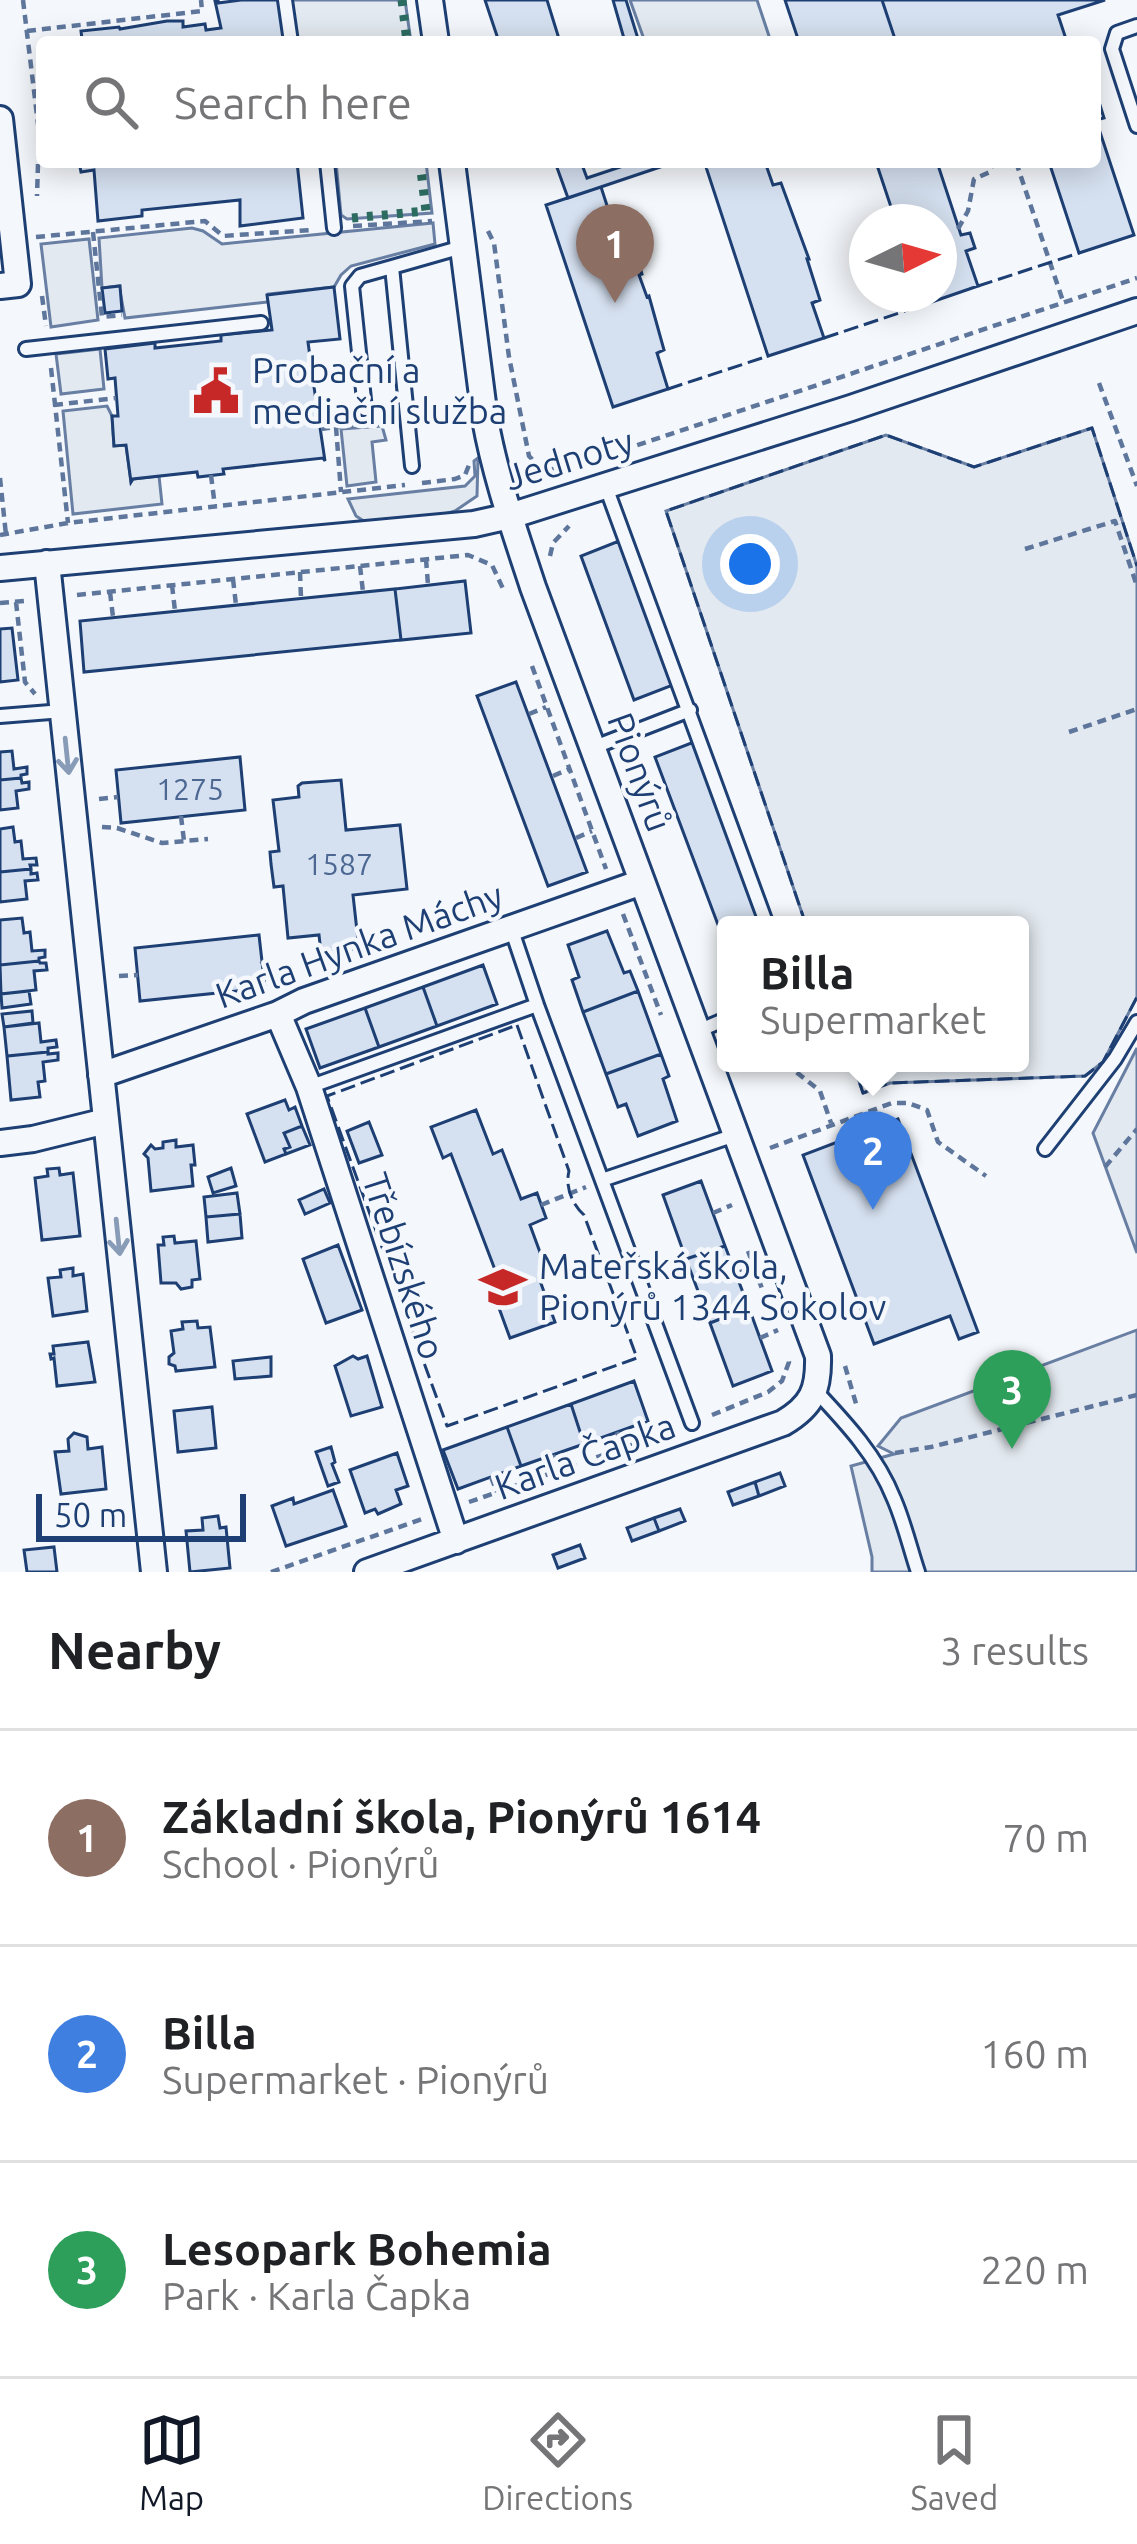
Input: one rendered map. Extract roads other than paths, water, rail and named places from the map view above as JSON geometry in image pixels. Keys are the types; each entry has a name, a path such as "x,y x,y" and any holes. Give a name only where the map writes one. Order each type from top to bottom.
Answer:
{"street":[{"path":"430,0 435,36"},
{"path":"0,119 20,283"},
{"name":"Pionýrů","path":"453,168 490,446 510,516 818,1356 815,1390"},
{"name":"Jednoty","path":"0,568 474,524 510,516 1137,311"},
{"path":"47,562 154,1572"},
{"name":"Karla Hynka Máchy","path":"101,1075 642,882"},
{"name":"Třebízského","path":"278,1014 309,1087 456,1541"},
{"path":"0,1143 106,1121"},
{"name":"Karla Čapka","path":"367,1572 432,1562 456,1541 783,1423 802,1412 815,1390"}],"lane":[{"path":"285,0 290,36"},
{"path":"1137,26 1117,33 1112,49 1137,126"},
{"path":"328,168 334,228"},
{"path":"365,409 352,286 360,276 462,248"},
{"path":"392,267 412,466"},
{"path":"26,349 261,323"},
{"path":"605,485 764,916"},
{"path":"592,748 690,710"},
{"path":"0,716 62,711"},
{"path":"511,927 692,1424"},
{"path":"309,1087 537,1005"},
{"path":"1045,1149 1115,1059 1137,1022"},
{"path":"698,1030 717,1023"},
{"path":"602,1180 735,1135"},
{"path":"815,1390 856,1433 894,1497 918,1572"}],"place":[{"name":"Základní škola, Pionýrů 1614","path":"615,303"},
{"name":"Probační a mediační služba","path":"216,391"},
{"name":"Billa","path":"873,1210"},
{"name":"Mateřská škola, Pionýrů 1344 Sokolov","path":"503,1287"},
{"name":"Lesopark Bohemia","path":"1012,1449"}]}
